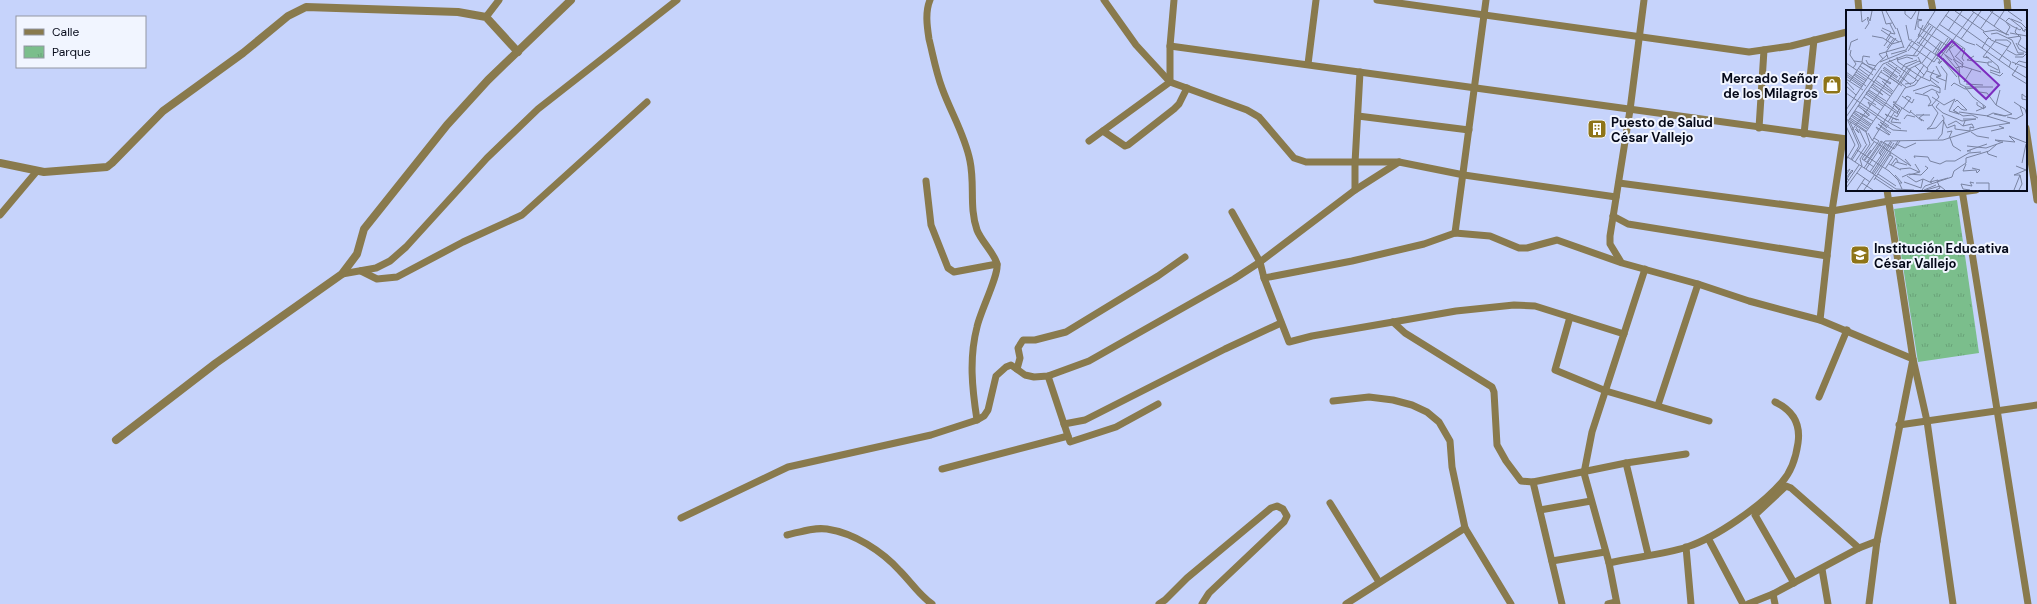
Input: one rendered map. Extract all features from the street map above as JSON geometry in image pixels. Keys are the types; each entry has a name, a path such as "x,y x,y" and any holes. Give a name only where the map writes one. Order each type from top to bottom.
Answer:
{"street":[{"path":"486,17 499,0"},
{"path":"116,440 216,363 342,274 357,254 362,232 447,125 488,80 571,0"},
{"path":"342,274 376,268 390,261 406,248 487,158 538,109 677,0"},
{"path":"930,0 927,8 928,28 934,61 942,89 964,140 970,161 972,213 978,232 997,264 996,274 977,326 972,353 972,388 977,420"},
{"path":"1104,0 1136,45 1170,82 1247,110 1259,117 1294,158 1306,162 1399,162 1464,175 1616,197"},
{"path":"1170,82 1170,46 1174,0"},
{"path":"1308,64 1316,0"},
{"path":"1376,0 1749,52 1814,40 1846,32"},
{"path":"1455,233 1464,175 1486,0"},
{"path":"1622,263 1610,244 1630,110 1644,0"},
{"path":"1858,0 1859,10"},
{"path":"1931,0 1933,10"},
{"path":"2007,0 2008,10"},
{"path":"0,163 37,171 107,167 163,111 243,53 288,16 306,7 458,12 486,17 518,52"},
{"path":"1804,134 1814,40"},
{"path":"1170,46 1845,139 1832,211 1820,320"},
{"path":"1759,128 1764,50"},
{"path":"1355,190 1354,163 1360,72"},
{"path":"1088,141 1170,82"},
{"path":"1103,131 1125,146 1128,145 1174,109 1179,104 1187,88"},
{"path":"361,271 378,279 397,277 463,242 522,215 647,102"},
{"path":"1358,116 1469,130"},
{"path":"2027,134 2036,183 2037,200"},
{"path":"681,518 788,467 931,435 977,420 984,416 988,410 996,376 1006,367 1011,365 1025,375 1034,377 1048,376 1089,361 1234,279 1260,262 1355,190 1399,162"},
{"path":"0,215 37,171"},
{"path":"926,181 931,225 948,268 954,272 997,264"},
{"path":"1618,183 1832,211 1889,201 1962,191 2028,604"},
{"path":"1887,191 1913,359 1927,421 1953,604"},
{"path":"1232,212 1260,262 1280,323 1289,342 1312,336 1393,322 1514,305 1535,306 1624,334"},
{"path":"1613,216 1628,224 1827,256"},
{"path":"1264,278 1352,261 1424,244 1455,233 1490,236 1519,248 1527,248 1552,241 1562,241 1622,263 1698,284 1749,301 1820,320 1847,330 1913,359"},
{"path":"1017,369 1020,358 1018,348 1023,340 1035,340 1066,332 1158,276 1184,258"},
{"path":"1608,604 1617,603 1609,563 1584,473 1592,432 1645,269"},
{"path":"1658,405 1698,284"},
{"path":"1570,317 1555,370 1606,391 1709,420"},
{"path":"1393,322 1405,333 1492,387 1494,392 1497,445 1506,461 1521,481 1533,482 1584,473 1626,463 1686,454"},
{"path":"1064,424 1085,420 1225,348 1280,323"},
{"path":"1819,397 1847,330"},
{"path":"1869,604 1877,541 1913,359"},
{"path":"1048,376 1070,442 1078,441 1116,427 1158,404"},
{"path":"1333,401 1369,397 1393,400 1412,405 1427,412 1440,422 1450,441 1452,467 1465,528 1509,604"},
{"path":"1609,563 1686,547 1708,538 1748,512 1783,481 1796,458 1800,435 1795,418 1787,408 1775,402"},
{"path":"1899,425 2037,405"},
{"path":"942,469 1068,436"},
{"path":"1626,463 1648,554"},
{"path":"1533,482 1562,604"},
{"path":"1794,583 1755,515 1786,486 1791,488 1858,548"},
{"path":"1540,510 1591,501"},
{"path":"1330,503 1379,582"},
{"path":"1159,604 1271,508 1277,506 1283,509 1287,516 1284,522 1208,592 1202,604"},
{"path":"1346,604 1465,528"},
{"path":"787,535 826,529 845,534 863,542 899,570 924,598 932,604"},
{"path":"1708,538 1743,604"},
{"path":"1748,604 1773,594 1822,569 1858,548 1877,541"},
{"path":"1686,547 1691,604"},
{"path":"1552,561 1605,552"},
{"path":"1822,569 1828,604"},
{"path":"1773,594 1775,604"}],"green space":[{"path":"1957,200 1979,353 1918,362 1894,209"}],"place":[{"name":"Mercado Señor de los Milagros","path":"1832,85"},
{"name":"Puesto de Salud César Vallejo","path":"1597,129"},
{"name":"Institución Educativa César Vallejo","path":"1860,255"}]}
